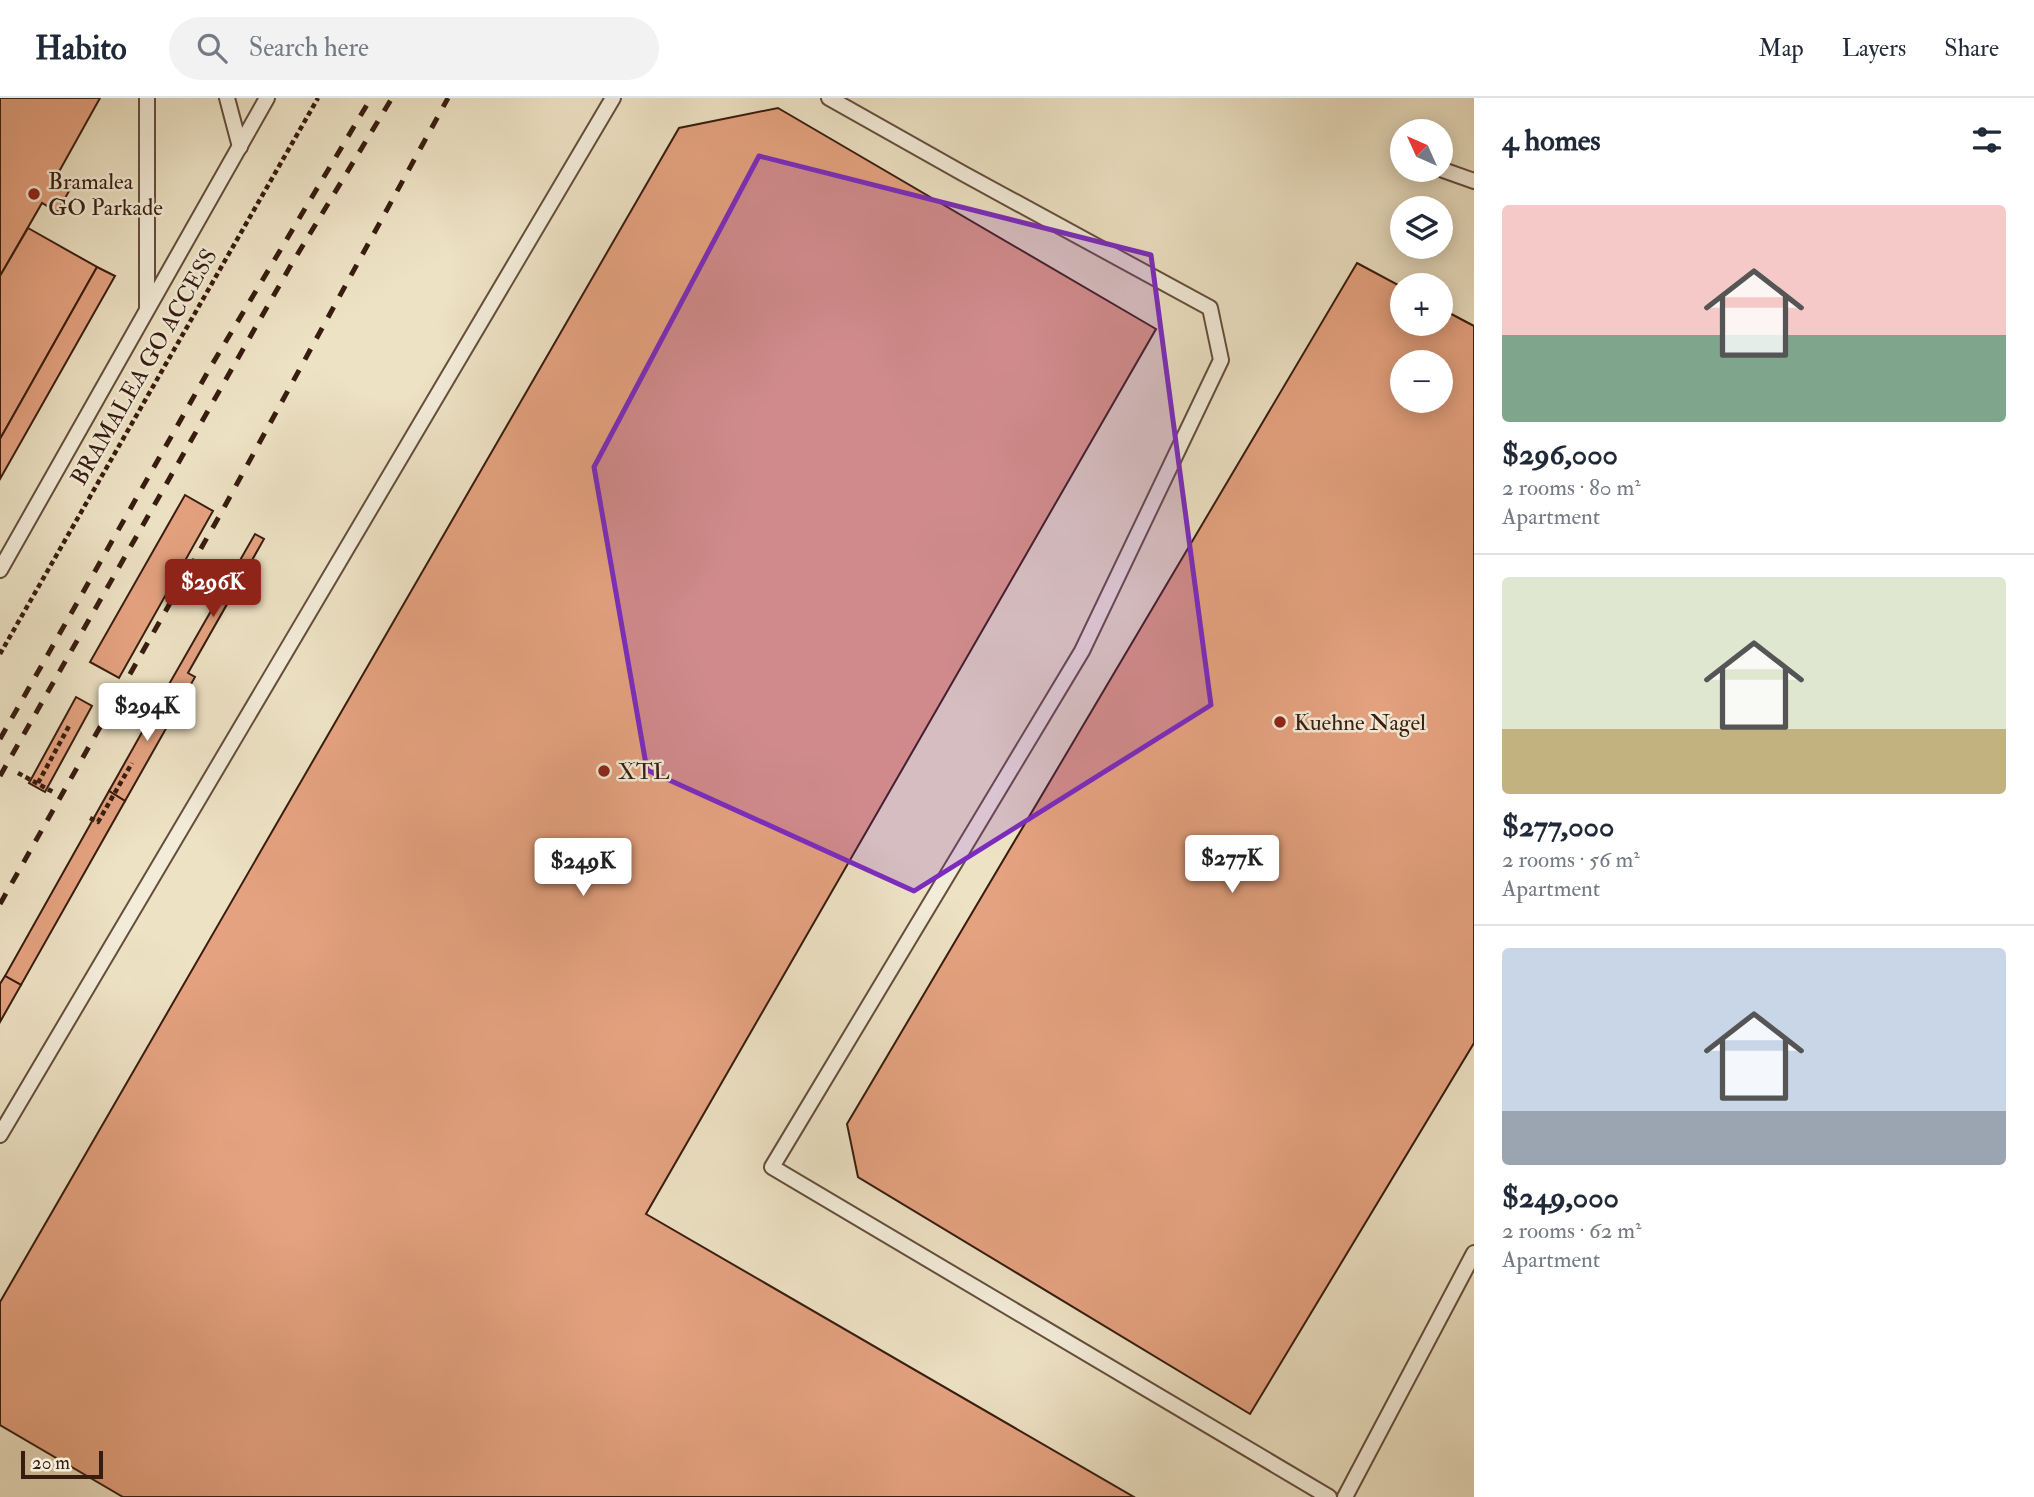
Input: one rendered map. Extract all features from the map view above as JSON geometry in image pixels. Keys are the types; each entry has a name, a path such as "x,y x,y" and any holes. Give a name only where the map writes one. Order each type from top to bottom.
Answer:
{"lane":[{"path":"147,98 147,310"},
{"path":"227,98 240,147"},
{"path":"0,570 267,98"},
{"path":"0,1135 613,98"},
{"path":"829,98 1210,308 1221,360 1082,651 772,1167 1329,1497"},
{"path":"1453,174 1474,181"},
{"path":"1345,1497 1474,1253"}],"path":[{"name":"BRAMALEA GO ACCESS","path":"0,654 318,98"},
{"path":"38,783 69,726"},
{"path":"90,818 98,822 132,763"},
{"path":"18,773 55,793"}],"highlighted area":[{"path":"759,156 1151,255 1211,705 914,891 647,770 594,467"}],"building":[{"name":"Bramalea GO Parkade","path":"0,98 100,98 56,177 72,186 57,212 42,203 0,276"},
{"name":"XTL","path":"778,108 1156,329 646,1214 1134,1497 123,1497 0,1425 0,1302 679,128"},
{"path":"28,228 97,267 0,439 0,276"},
{"name":"Kuehne Nagel","path":"1357,263 1390,281 1390,336 1453,336 1453,315 1474,326 1474,1043 1250,1414 858,1177 847,1124"},
{"path":"97,267 115,276 0,479 0,439"},
{"path":"185,495 213,511 119,678 90,662"},
{"path":"255,534 264,539 188,673 195,677 185,695 168,686"},
{"path":"168,686 185,695 125,801 109,791"},
{"path":"76,697 92,706 45,792 29,783"},
{"path":"109,791 125,801 21,985 5,976"},
{"path":"5,976 21,985 0,1022 0,984"}],"railway":[{"path":"0,739 210,368 371,98"},
{"path":"0,776 291,265 392,98"},
{"path":"0,904 221,513 448,98"}],"place":[{"name":"Bramalea GO Parkade","path":"34,194"},
{"name":"Kuehne Nagel","path":"1280,722"},
{"name":"XTL","path":"604,771"}]}
